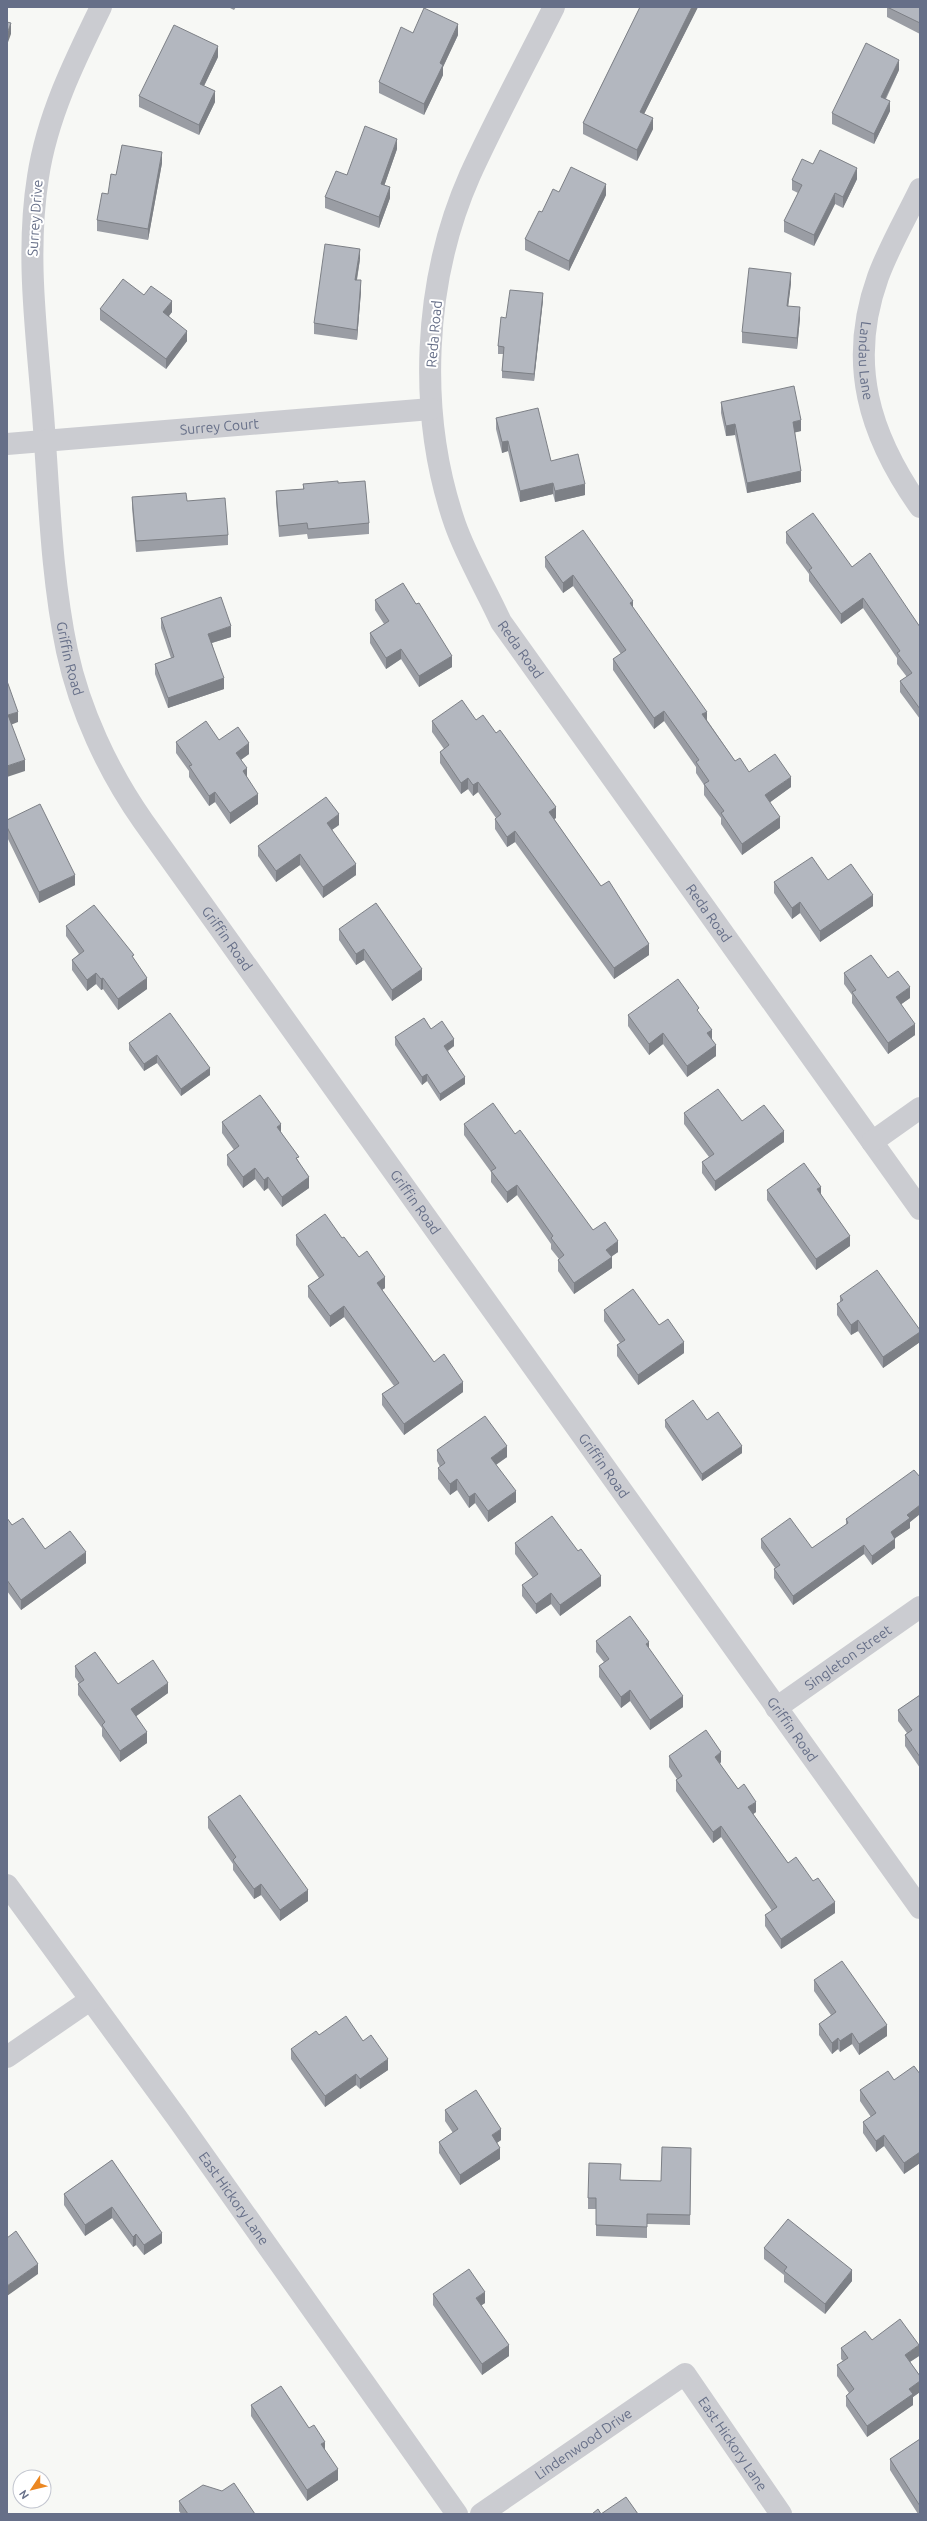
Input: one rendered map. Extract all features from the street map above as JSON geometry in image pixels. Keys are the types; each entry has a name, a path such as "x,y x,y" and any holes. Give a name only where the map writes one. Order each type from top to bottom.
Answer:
{"street":[{"name":"Surrey Drive","path":"46,441 31,271 33,223 38,176 55,107 73,62 101,7"},
{"name":"Reda Road","path":"554,7 470,176 450,237 432,326 431,409 440,468 456,526 464,548 501,622 920,1209"},
{"name":"Landau Lane","path":"920,189 878,277 870,300 864,358 872,417 895,470 920,507"},
{"name":"Surrey Court","path":"7,444 431,409"},
{"name":"Griffin Road","path":"46,441 57,592 67,650 88,718 129,802 920,1908"},
{"path":"872,1142 920,1108"},
{"name":"Singleton Street","path":"776,1708 920,1607"},
{"name":"East Hickory Lane","path":"7,1886 457,2514"},
{"path":"7,2057 90,2000"},
{"name":"East Hickory Lane","path":"685,2374 782,2514"},
{"name":"Lindenwood Drive","path":"482,2514 685,2374"}],"building":[{"path":"640,7 692,7 640,112 653,118 637,150 583,123"},
{"path":"887,7 920,7 920,23"},
{"path":"424,8 458,24 440,63 443,65 424,104 379,82 401,27 413,33"},
{"path":"7,22 11,23 7,34"},
{"path":"174,25 218,46 200,84 215,91 199,125 139,96"},
{"path":"866,43 899,60 881,97 890,101 874,134 832,113"},
{"path":"365,126 397,139 381,184 390,187 379,217 325,197 336,171 347,175"},
{"path":"122,145 162,152 148,229 97,220 102,193 108,194 111,174 116,175"},
{"path":"820,150 857,168 843,197 835,193 814,235 784,221 802,185 792,180 802,159 813,164"},
{"path":"571,167 606,184 569,261 525,239 539,211 542,212 553,189 559,192"},
{"path":"325,244 360,249 355,280 361,280 357,330 314,323"},
{"path":"749,268 791,273 787,306 800,307 797,338 742,332"},
{"path":"123,279 144,295 151,286 172,301 163,312 187,331 166,359 100,309"},
{"path":"510,290 543,293 534,374 502,371 504,347 498,346 501,317 506,318"},
{"path":"794,386 801,420 793,422 801,471 747,483 735,424 726,426 721,402"},
{"path":"538,408 551,461 578,454 585,484 555,491 553,483 520,491 508,441 502,442 496,418"},
{"path":"338,481 338,483 365,481 369,523 308,529 307,523 279,526 276,491 304,489 303,484"},
{"path":"186,493 187,501 225,498 228,535 136,541 132,497"},
{"path":"813,513 852,567 870,553 920,627 920,709 900,681 912,673 897,653 900,651 863,598 841,614 809,570 812,568 786,532"},
{"path":"583,530 633,601 630,603 707,712 702,714 735,761 740,758 749,772 775,754 791,777 765,795 780,817 742,844 721,813 724,811 704,784 709,781 696,762 699,760 664,711 654,718 613,659 626,650 573,575 563,583 545,557"},
{"path":"403,583 416,604 419,603 452,656 419,676 401,649 386,658 370,633 389,621 375,600"},
{"path":"221,597 231,626 208,634 224,678 168,698 155,664 174,657 161,618"},
{"path":"7,681 18,712 8,715 25,760 7,766"},
{"path":"462,700 476,720 483,715 496,733 500,730 556,807 549,812 601,886 609,881 649,944 614,968 515,831 507,837 495,819 501,814 478,782 473,785 468,778 461,783 440,752 449,745 432,721"},
{"path":"206,721 219,740 238,727 249,743 236,753 247,768 243,771 258,794 230,813 215,792 209,796 189,766 192,765 176,742"},
{"path":"326,797 339,814 327,823 356,864 323,887 300,854 276,871 258,846"},
{"path":"40,804 75,875 39,892 7,827 7,820"},
{"path":"812,857 828,880 851,864 873,895 820,931 800,902 792,908 774,882"},
{"path":"376,903 422,969 392,990 364,949 356,954 339,929"},
{"path":"94,905 134,955 132,956 147,978 118,999 103,978 101,979 96,973 87,980 72,960 84,951 66,926"},
{"path":"871,955 888,978 898,971 910,987 896,997 915,1024 888,1043 852,992 856,990 844,973"},
{"path":"678,979 699,1008 697,1010 712,1030 707,1033 716,1045 687,1066 663,1033 649,1044 628,1015"},
{"path":"170,1013 210,1068 181,1089 157,1055 144,1064 129,1043"},
{"path":"424,1018 431,1029 442,1021 454,1039 444,1046 465,1077 440,1094 427,1074 422,1077 395,1037"},
{"path":"718,1089 742,1121 764,1105 784,1131 715,1181 702,1162 714,1154 684,1113"},
{"path":"260,1095 281,1124 277,1127 299,1157 296,1158 309,1177 282,1197 268,1177 264,1180 255,1168 243,1177 227,1155 239,1146 222,1122"},
{"path":"493,1103 515,1134 520,1130 593,1230 605,1222 618,1241 606,1250 612,1257 574,1283 558,1260 564,1255 551,1238 553,1236 517,1185 507,1192 491,1171 496,1168 464,1124"},
{"path":"804,1163 821,1187 817,1189 850,1236 816,1259 767,1190"},
{"path":"325,1214 342,1238 344,1237 359,1257 367,1251 385,1277 377,1283 434,1362 444,1354 463,1382 404,1424 382,1394 399,1383 344,1306 330,1316 308,1286 324,1275 296,1235"},
{"path":"877,1270 920,1330 920,1332 883,1357 858,1320 851,1325 837,1304 843,1300 840,1296"},
{"path":"633,1289 659,1325 668,1319 684,1342 638,1375 617,1345 625,1340 604,1310"},
{"path":"693,1400 707,1420 718,1412 742,1446 702,1474 665,1420"},
{"path":"485,1416 507,1446 491,1458 516,1491 488,1511 475,1493 469,1497 457,1479 450,1484 438,1468 445,1463 437,1450"},
{"path":"914,1470 920,1477 920,1505 907,1515 910,1518 891,1532 895,1539 872,1556 864,1545 793,1596 774,1569 780,1565 761,1539 790,1518 812,1548 848,1523 846,1519"},
{"path":"552,1516 578,1551 581,1549 601,1576 560,1605 551,1593 536,1604 522,1585 538,1574 515,1543"},
{"path":"7,1518 12,1525 23,1518 45,1549 70,1531 86,1552 21,1600 7,1580"},
{"path":"630,1616 649,1642 646,1644 683,1696 650,1720 630,1690 621,1697 599,1666 609,1659 596,1641"},
{"path":"95,1652 118,1684 153,1660 168,1683 131,1709 147,1732 120,1751 102,1725 105,1722 78,1684 84,1680 75,1666"},
{"path":"920,1695 920,1757 905,1735 912,1730 898,1710"},
{"path":"706,1730 721,1752 715,1757 738,1789 744,1784 756,1802 748,1807 788,1863 796,1857 813,1881 818,1878 835,1902 781,1939 765,1915 777,1907 721,1826 713,1832 676,1780 682,1776 669,1756"},
{"path":"240,1795 308,1890 280,1910 261,1884 254,1889 233,1860 236,1857 208,1817"},
{"path":"842,1961 887,2025 859,2044 852,2033 840,2041 838,2038 832,2043 819,2024 836,2012 814,1980"},
{"path":"346,2016 363,2041 371,2035 388,2059 360,2079 356,2074 325,2096 291,2049 316,2031 319,2035"},
{"path":"914,2066 920,2074 920,2152 904,2163 884,2135 876,2141 863,2122 876,2113 860,2090 888,2071 894,2080"},
{"path":"476,2090 501,2129 492,2135 500,2148 460,2175 439,2142 458,2129 445,2110"},
{"path":"662,2147 691,2148 690,2215 647,2214 647,2227 596,2225 596,2198 588,2198 589,2163 621,2164 620,2180 661,2181"},
{"path":"112,2160 162,2233 144,2245 136,2234 133,2237 112,2207 85,2225 64,2194"},
{"path":"788,2219 852,2270 825,2304 784,2271 787,2267 764,2248"},
{"path":"16,2231 38,2264 7,2286 7,2238"},
{"path":"469,2269 485,2292 476,2298 509,2345 482,2364 433,2294"},
{"path":"900,2319 919,2345 905,2355 920,2376 920,2381 909,2389 913,2394 867,2426 846,2396 854,2389 837,2365 848,2358 841,2348 865,2331 872,2340"},
{"path":"281,2386 309,2428 314,2425 325,2442 321,2444 338,2469 307,2490 251,2405"},
{"path":"920,2439 920,2506 890,2459"},
{"path":"234,2483 255,2514 188,2514 179,2501 203,2485 222,2491"},
{"path":"626,2497 638,2514 601,2514"},
{"path":"598,2509 601,2514 592,2514"}]}
